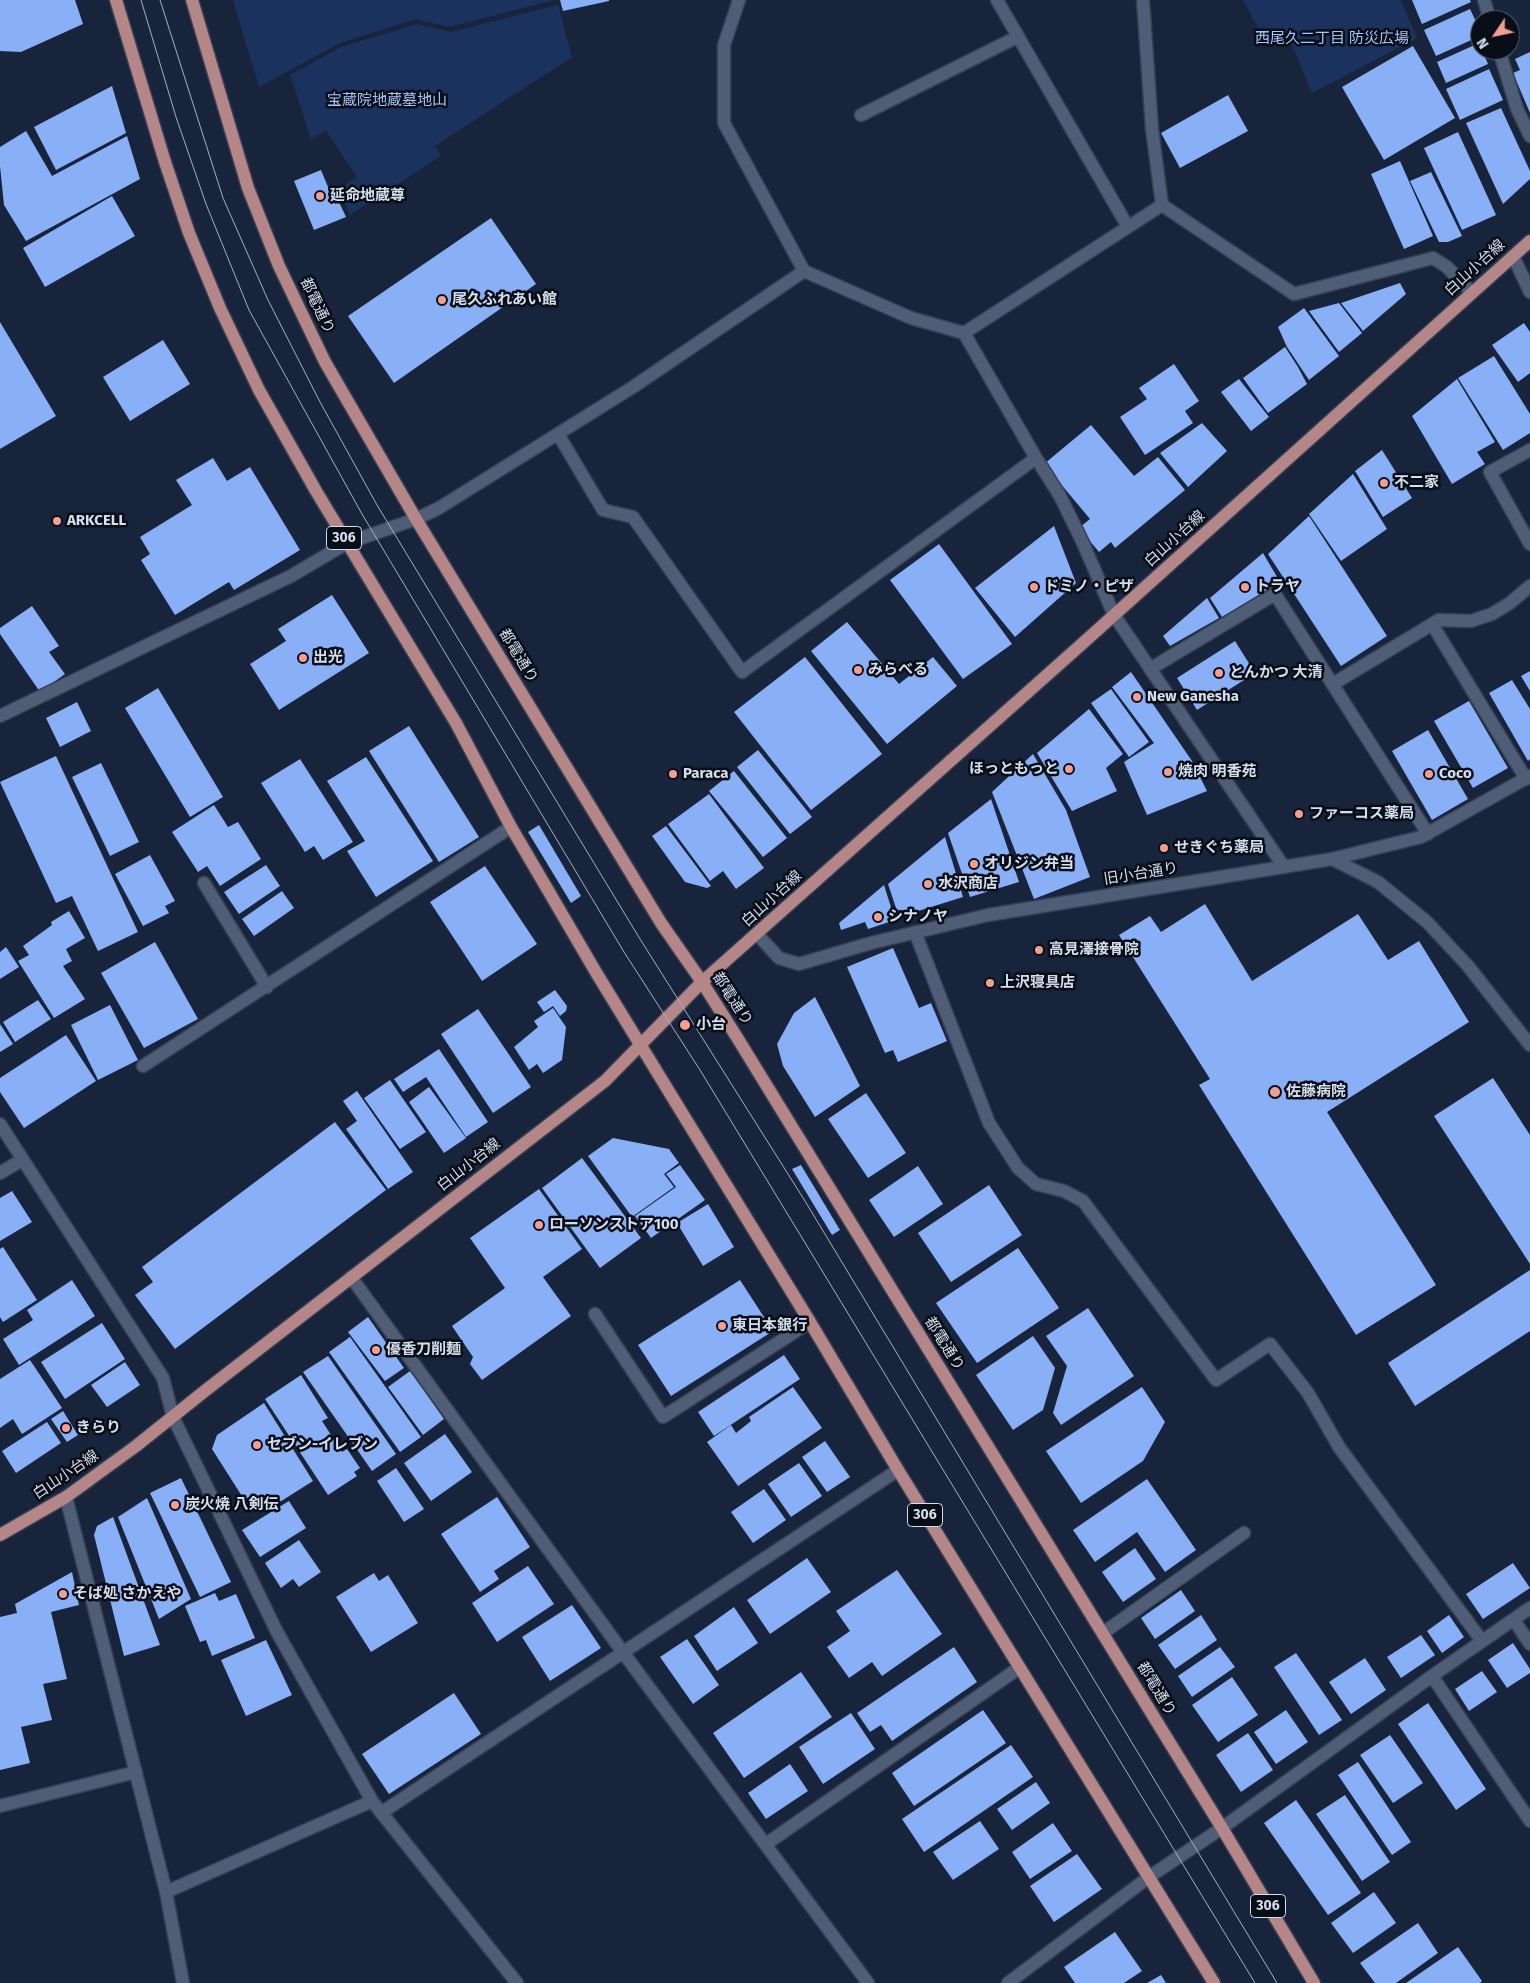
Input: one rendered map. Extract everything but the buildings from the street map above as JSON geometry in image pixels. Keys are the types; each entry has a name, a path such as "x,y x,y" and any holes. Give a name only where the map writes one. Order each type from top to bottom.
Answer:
{"main road":[{"name":"306","path":"116,0 165,162 189,233 220,308 259,390 316,491 456,724 511,827 641,1045 898,1470 1214,1983"},
{"name":"都電通り","path":"192,0 248,188 279,266 325,362 416,519 661,923 702,982 1222,1828 1314,1983"},
{"name":"白山小台線","path":"0,1535 66,1497 173,1417 605,1080 702,982 1530,241"}],"street":[{"path":"739,0 724,46 724,123 804,271 911,318 964,332 1036,458 1060,496 1083,543 1114,615 1284,867"},
{"path":"997,0 1017,38 1128,227"},
{"path":"1143,0 1152,129 1162,205 1294,294 1432,258 1447,267 1472,293"},
{"path":"861,115 1017,38"},
{"path":"1502,60 1517,109 1530,136"},
{"path":"964,332 1162,205"},
{"path":"1513,256 1530,292"},
{"path":"0,716 291,576 347,543 416,519 439,508 633,387 804,271"},
{"path":"558,434 602,510 633,518 742,672 1036,458"},
{"path":"1530,450 1490,472 1530,544"},
{"path":"1333,684 1438,620 1471,621 1492,614 1510,603 1530,586"},
{"path":"1150,669 1275,594 1428,834"},
{"path":"1432,624 1528,778"},
{"name":"旧小台通り","path":"756,934 779,958 799,964 916,932 988,915 1332,859 1421,837 1528,778"},
{"path":"143,1066 511,827"},
{"path":"1332,859 1378,882 1427,922 1468,966 1530,1045"},
{"path":"204,883 267,987"},
{"path":"916,932 990,1123 1018,1168 1036,1184 1064,1191 1083,1201 1216,1380 1270,1344 1308,1393 1339,1448 1482,1641"},
{"path":"0,1124 163,1378 173,1417 276,1630 372,1801 517,1983"},
{"path":"0,1173 22,1160"},
{"path":"351,1277 622,1652 868,1983"},
{"path":"595,1314 663,1417 810,1322"},
{"path":"381,1813 898,1470"},
{"path":"66,1497 166,1892 183,1983"},
{"path":"1102,1633 1244,1533"},
{"path":"1008,1983 1150,1877 1222,1828 1432,1676 1530,1608"},
{"path":"1514,1620 1530,1644"},
{"path":"766,1844 1019,1668"},
{"path":"1432,1676 1530,1821"},
{"path":"0,1806 136,1772"},
{"path":"166,1892 372,1801"}],"green space":[{"path":"233,0 554,0 449,27 416,19 340,43 259,87"},
{"name":"西尾久二丁目 防災広場","path":"1243,0 1401,0 1417,38 1312,93 1292,45 1258,28"},
{"name":"宝蔵院地蔵墓地山","path":"558,5 572,57 435,146 441,156 350,215 339,189 357,177 326,130 311,139 290,75 341,47 417,24 451,32"}],"tram line":[{"path":"141,0 176,117 206,204 249,310 362,514 624,952 700,1070 1255,1983"},
{"path":"160,0 223,198 268,300 320,402 377,505 640,939 805,1201 1277,1983"}],"place":[{"name":"延命地蔵尊","path":"320,196"},
{"name":"尾久ふれあい館","path":"442,300"},
{"name":"不二家","path":"1384,483"},
{"name":"ARKCELL","path":"57,521"},
{"name":"ドミノ・ピザ","path":"1034,587"},
{"name":"トラヤ","path":"1245,587"},
{"name":"出光","path":"303,658"},
{"name":"みらべる","path":"858,670"},
{"name":"とんかつ 大清","path":"1219,673"},
{"name":"New Ganesha","path":"1137,697"},
{"name":"ほっともっと","path":"1069,769"},
{"name":"焼肉 明香苑","path":"1168,772"},
{"name":"Paraca","path":"673,774"},
{"name":"Coco","path":"1429,774"},
{"name":"ファーコス薬局","path":"1299,814"},
{"name":"せきぐち薬局","path":"1164,848"},
{"name":"オリジン弁当","path":"974,864"},
{"name":"水沢商店","path":"928,884"},
{"name":"シナノヤ","path":"878,917"},
{"name":"高見澤接骨院","path":"1039,950"},
{"name":"上沢寝具店","path":"990,983"},
{"name":"小台","path":"685,1025"},
{"name":"佐藤病院","path":"1275,1092"},
{"name":"ローソンストア100","path":"539,1225"},
{"name":"東日本銀行","path":"722,1326"},
{"name":"優香刀削麺","path":"376,1350"},
{"name":"きらり","path":"66,1428"},
{"name":"セブン-イレブン","path":"257,1445"},
{"name":"炭火焼 八剣伝","path":"175,1505"},
{"name":"そば処 さかえや","path":"63,1594"}]}
